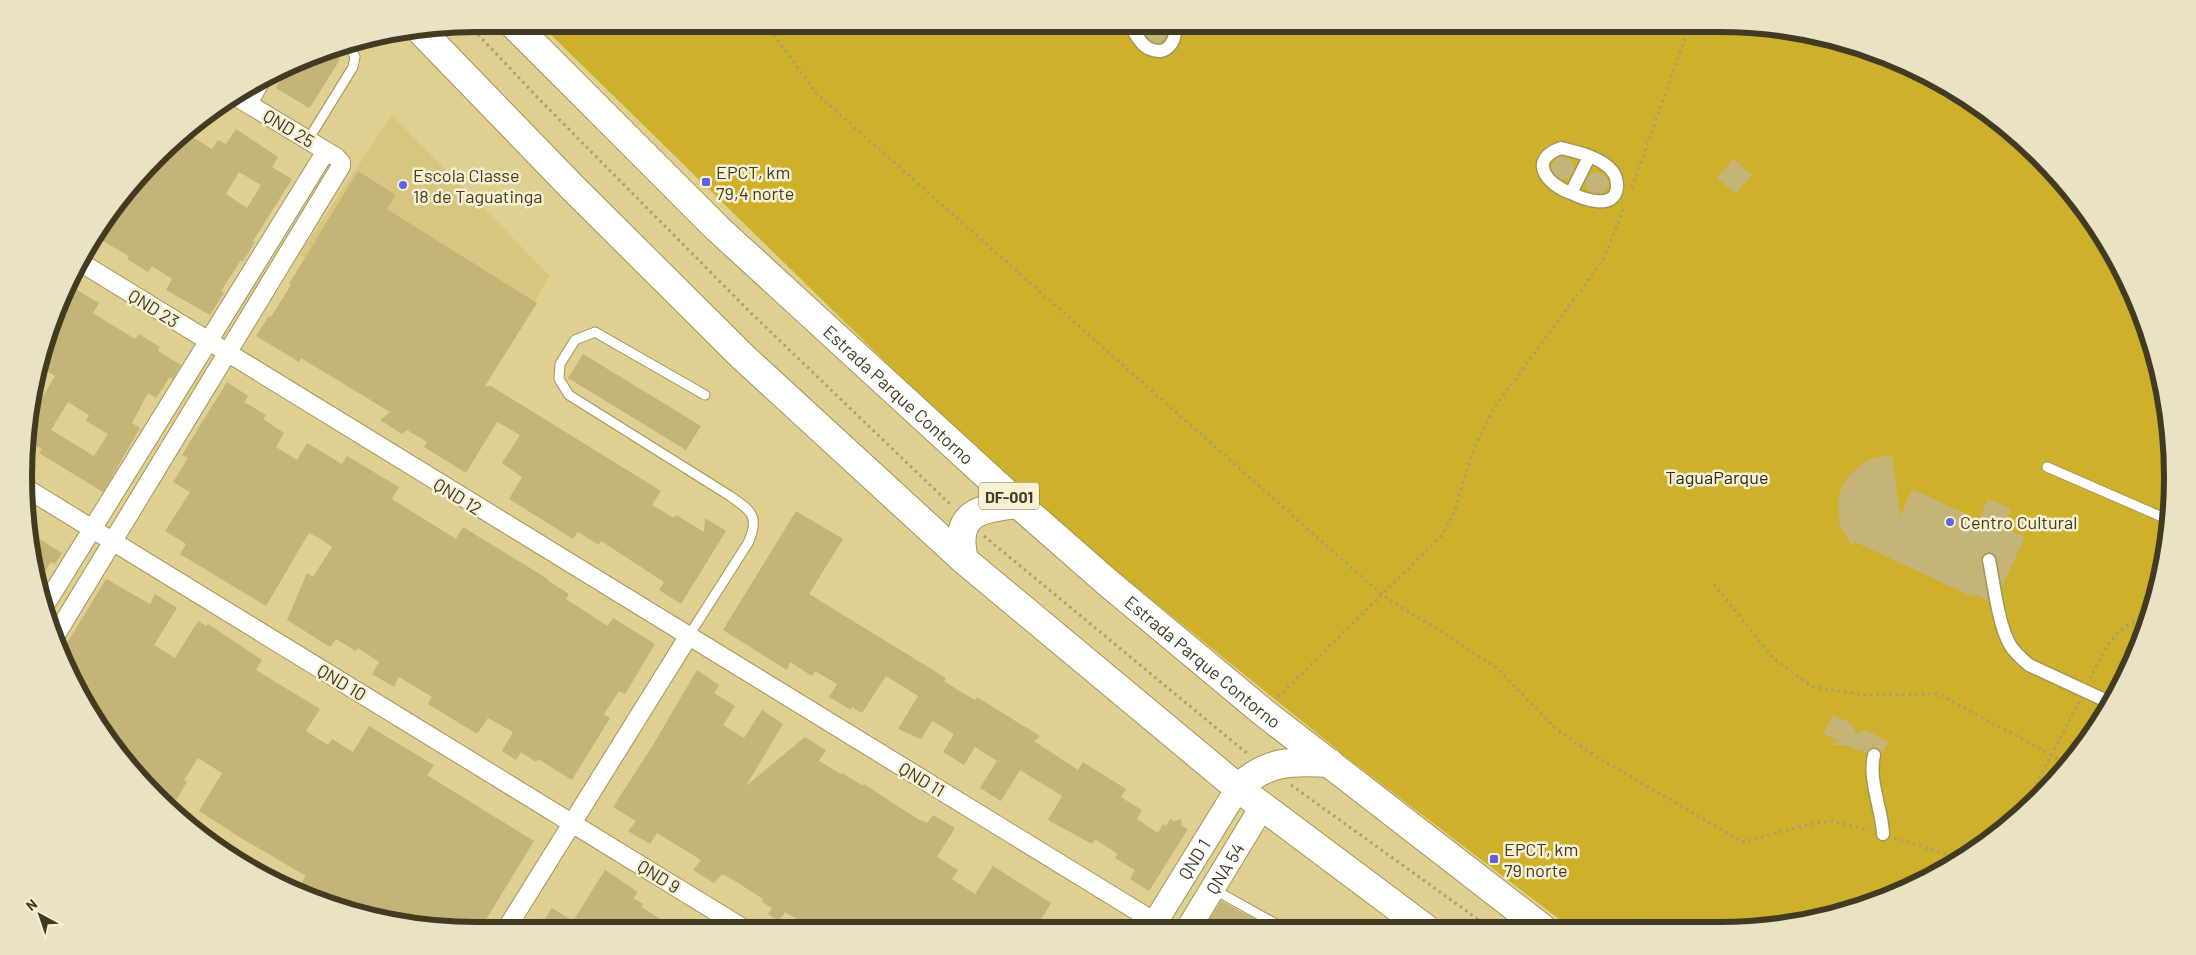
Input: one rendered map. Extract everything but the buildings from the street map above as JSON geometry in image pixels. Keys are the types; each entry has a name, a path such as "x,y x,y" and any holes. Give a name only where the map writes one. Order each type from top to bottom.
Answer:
{"highway":[{"name":"Estrada Parque Contorno","path":"521,32 717,228 1018,504 1107,582 1263,712 1534,922"},
{"path":"425,35 743,357 964,560 1238,788 1416,922"},
{"path":"964,560 960,537 968,521 983,510 1018,504"},
{"path":"1238,788 1249,777 1271,766 1296,761 1330,763"}],"main road":[{"name":"QND 1","path":"1155,922 1238,788"},
{"name":"QNA 54","path":"1192,922 1262,807"},
{"path":"1189,867 1201,866 1214,887"}],"street":[{"path":"1135,32 1144,45 1158,51 1167,49 1173,41 1176,32"},
{"name":"QND 25","path":"228,354 334,180 341,163 326,151 242,100"},
{"path":"1561,148 1589,157 1614,172 1617,182 1616,191 1610,198 1602,202 1587,200 1571,194 1547,179 1543,170 1544,160 1552,152 1561,148"},
{"path":"49,598 326,151"},
{"path":"1571,194 1589,157"},
{"name":"QND 23","path":"86,266 228,354"},
{"path":"59,630 228,354"},
{"name":"QND 12","path":"228,354 688,637"},
{"name":"QND 10","path":"32,492 571,822"},
{"path":"1989,560 2005,633 2011,646 2019,656 2029,665 2104,700"},
{"path":"510,922 688,637"},
{"name":"QND 11","path":"688,637 1147,922"},
{"path":"1874,755 1871,768 1883,821 1883,834"},
{"name":"QND 9","path":"571,822 733,922"}],"lane":[{"path":"308,140 353,67 355,57 352,51"},
{"path":"252,106 262,88"},
{"path":"688,637 748,543 754,527 753,518 746,508 730,496 569,395 559,379 560,364 575,340 595,332 705,396"},
{"path":"2047,467 2162,517"},
{"path":"1214,887 1273,922"}],"path":[{"path":"772,32 817,94 1381,594 1496,667 1557,730 1597,757 1743,842 1810,824 1832,821 1883,834 1953,856"},
{"path":"776,37 777,32"},
{"path":"1631,190 1687,32"},
{"path":"1263,712 1440,537 1453,516 1474,448 1494,408 1603,260 1628,199"},
{"path":"1714,584 1774,659 1813,687 1864,696 1939,694 2062,760"},
{"path":"2033,792 2053,755"}],"shaded area":[{"name":"Escola Classe 18 de Taguatinga","path":"392,115 550,276 492,373 299,255"}],"green space":[{"name":"TaguaParque","path":"548,32 1718,32 1777,36 1805,41 1862,56 1915,78 1966,107 1989,124 2012,143 2053,184 2089,230 2118,281 2130,307 2148,362 2160,419 2163,448 2163,507 2155,564 2140,621 2130,648 2104,700 2089,725 2053,771 2012,812 1966,848 1915,877 1889,889 1862,899 1805,914 1748,922 1563,922 1350,760 1110,566 943,418"}],"place":[{"name":"EPCT, km 79,4 norte","path":"706,182"},
{"name":"Escola Classe 18 de Taguatinga","path":"403,185"},
{"name":"Centro Cultural","path":"1950,522"},
{"name":"EPCT, km 79 norte","path":"1494,859"}]}
